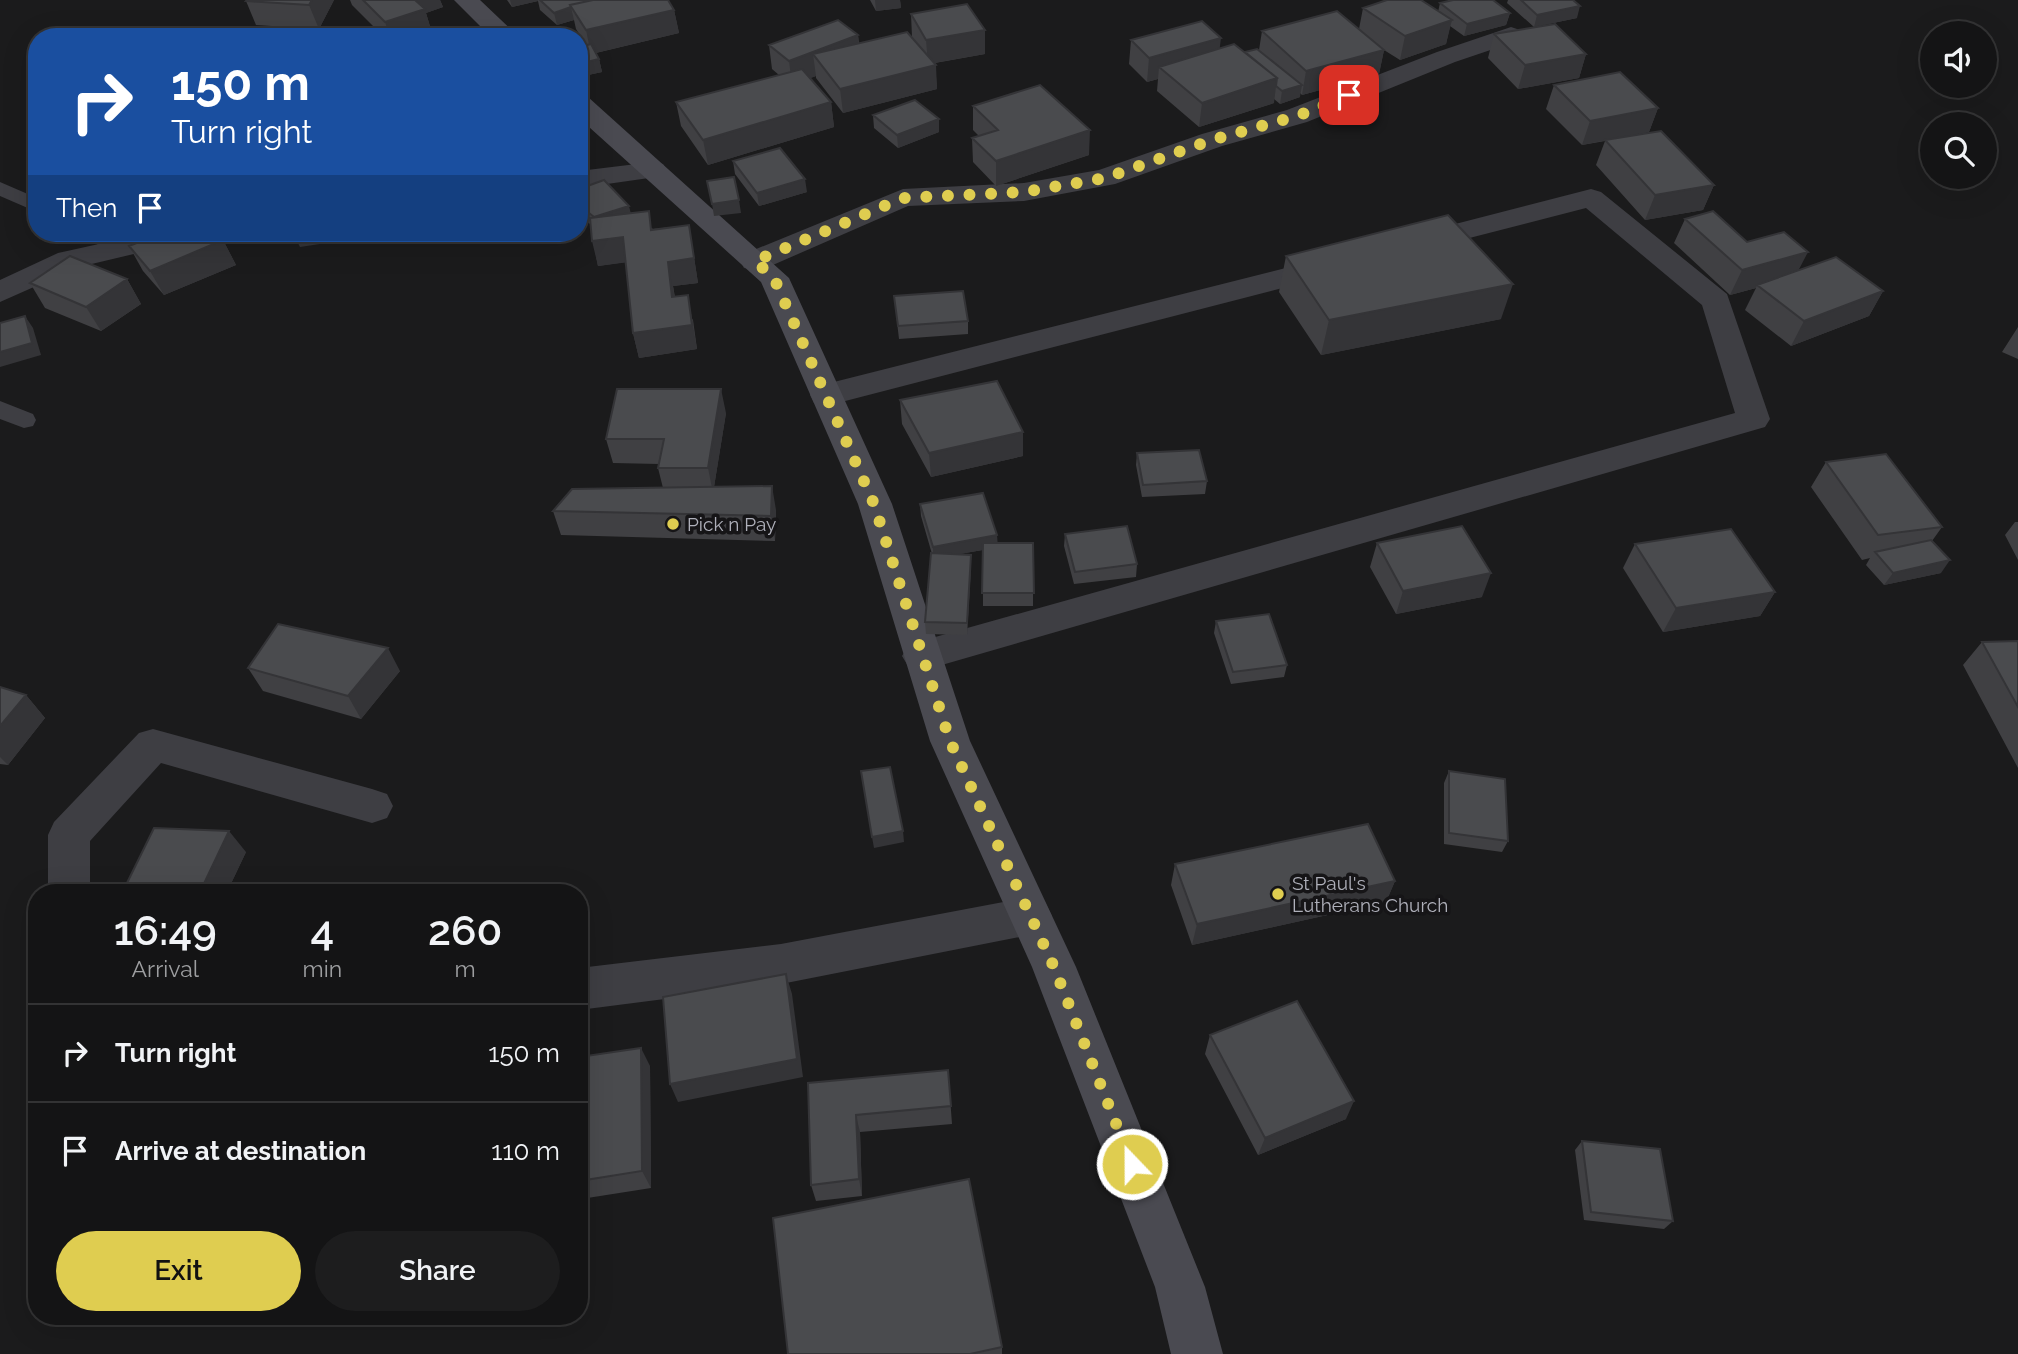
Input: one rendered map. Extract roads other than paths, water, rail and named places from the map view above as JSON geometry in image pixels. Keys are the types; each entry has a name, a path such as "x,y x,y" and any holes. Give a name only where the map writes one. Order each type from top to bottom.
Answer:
{"main road":[{"path":"466,0 496,28"},
{"path":"588,111 774,278 874,504 950,741 1054,967 1180,1287 1197,1354"}],"street":[{"path":"755,261 903,198 1024,192 1105,178 1212,140 1297,116 1446,57 1511,35"},
{"path":"588,179 653,170"},
{"path":"826,395 1591,198 1716,301 1754,419 921,656"},
{"path":"0,292 69,260 149,242"},
{"path":"69,884 69,835 153,745 372,806"},
{"path":"588,988 782,964 1030,916"}],"lane":[{"path":"0,188 28,202"},
{"path":"111,242 123,248"},
{"path":"0,409 24,420"}],"place":[{"name":"Pick n Pay","path":"673,524"},
{"name":"St Paul's Lutherans Church","path":"1278,894"}]}
